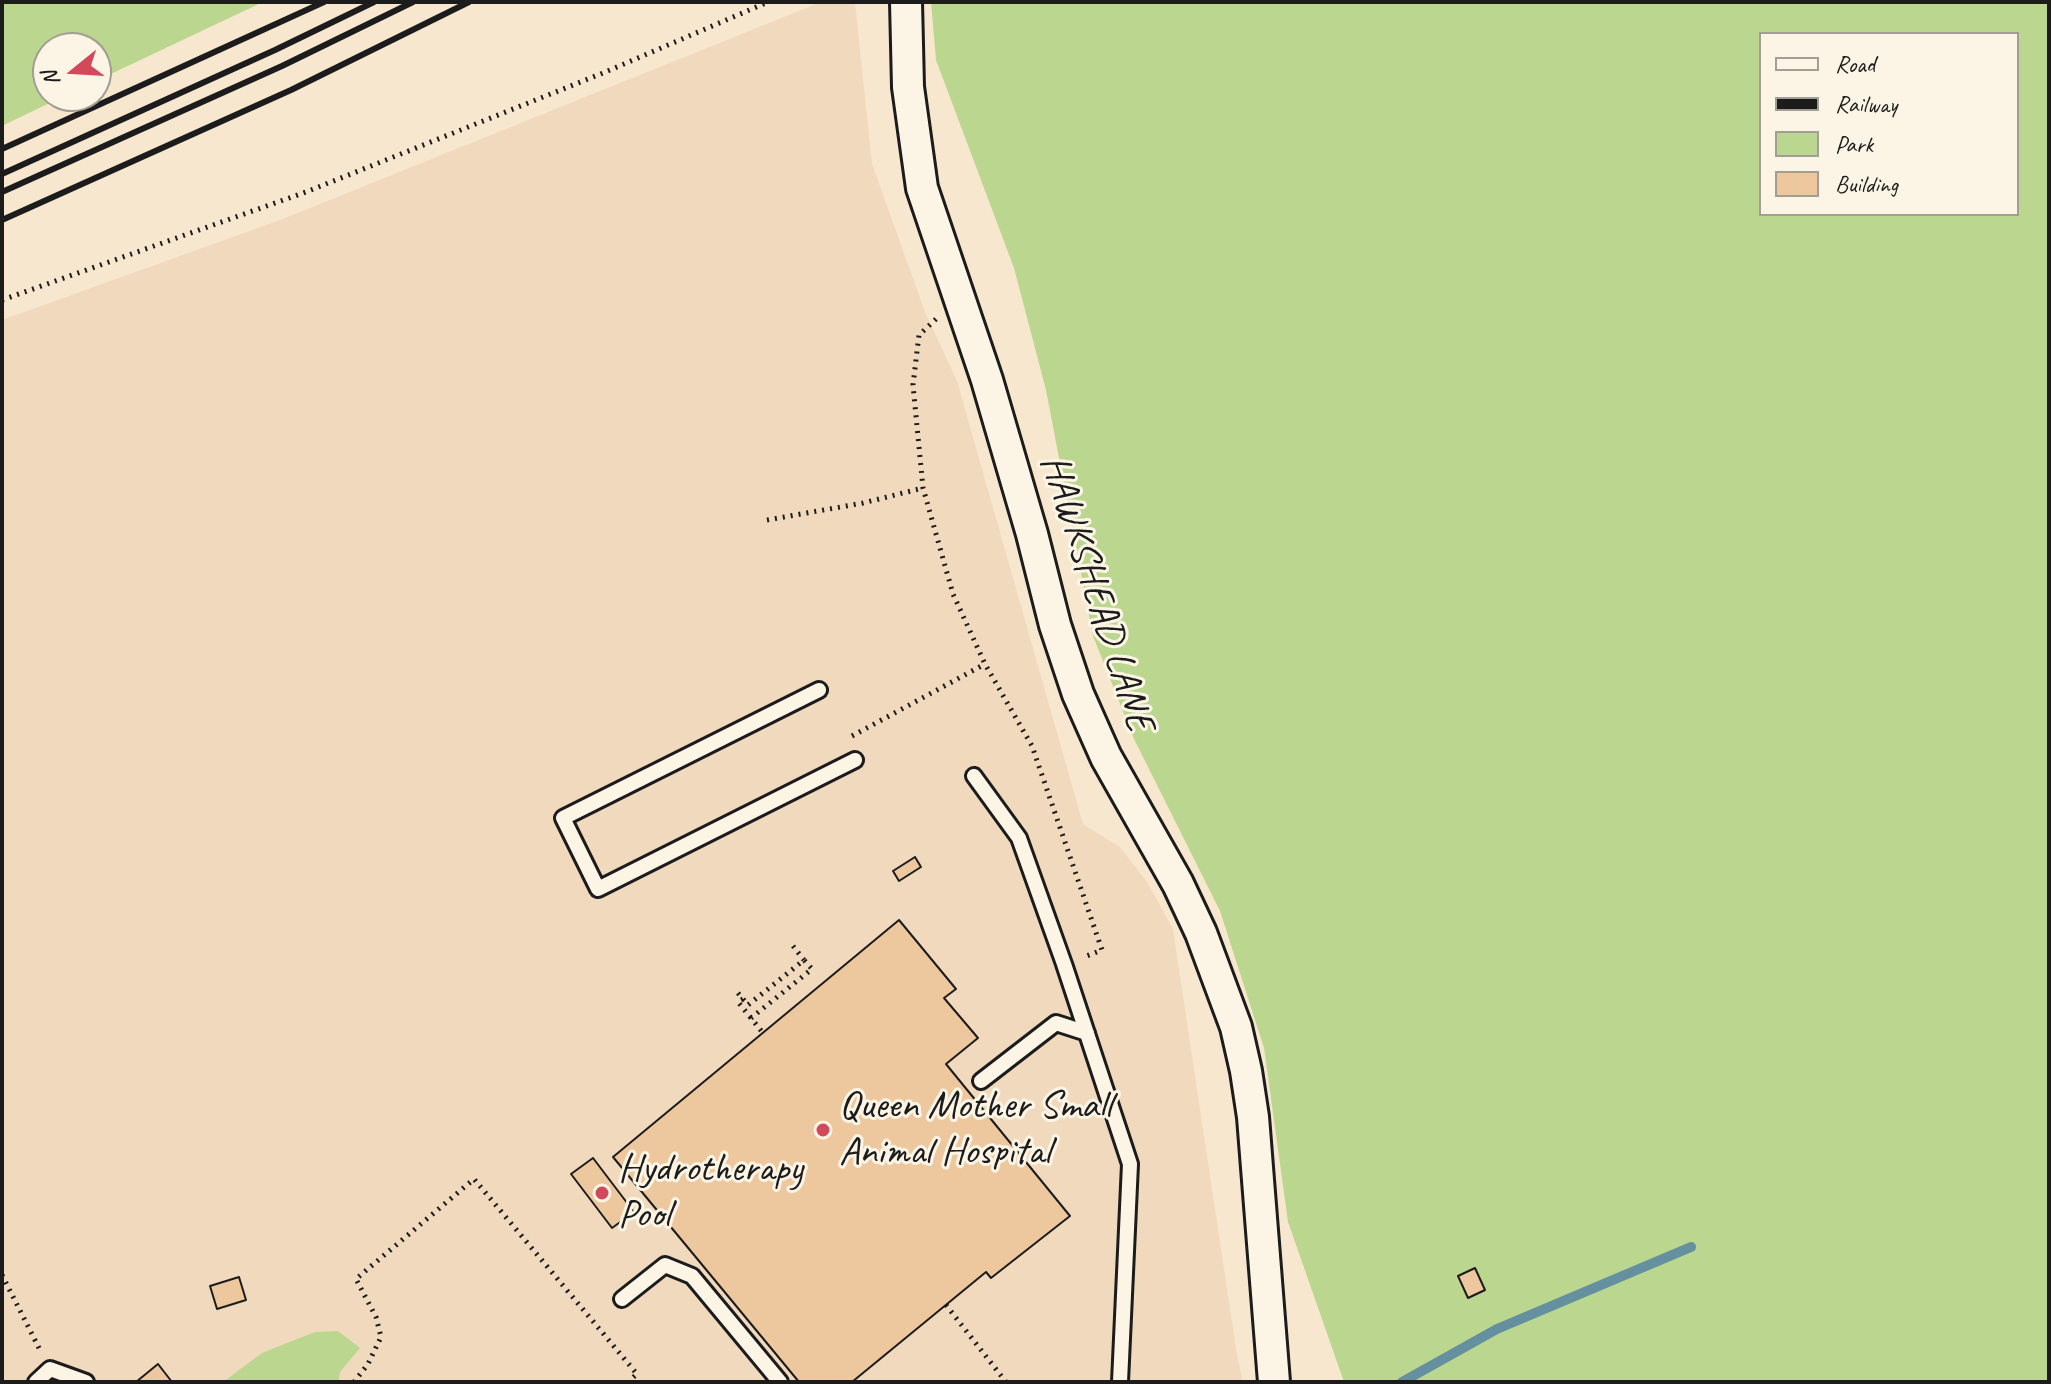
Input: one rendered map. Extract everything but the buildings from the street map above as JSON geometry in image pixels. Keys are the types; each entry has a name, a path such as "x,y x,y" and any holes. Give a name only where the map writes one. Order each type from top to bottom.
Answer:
{"street":[{"name":"HAWKSHEAD LANE","path":"906,2 908,87 922,188 987,380 1055,625 1078,694 1106,757 1178,884 1201,933 1236,1027 1253,1117 1274,1382"}],"lane":[{"path":"819,690 563,818 598,889 855,760"},
{"path":"974,776 1019,838 1130,1164 1117,1289 1114,1355 1120,1382"},
{"path":"981,1081 1056,1023 1087,1033"},
{"path":"1104,1136 1119,1130"},
{"path":"622,1299 665,1265 692,1276 780,1382"},
{"path":"36,1382 50,1369 86,1382"}],"path":[{"path":"2,300 306,192 603,73 768,2"},
{"path":"958,297 919,335 913,385 923,488 953,594 985,664 1032,746 1102,950 1064,964"},
{"path":"767,520 863,503 923,488"},
{"path":"844,740 985,664"},
{"path":"751,1018 812,969 793,946"},
{"path":"763,1033 738,1002 740,996 748,1005 804,960"},
{"path":"354,1382 368,1364 381,1337 376,1317 356,1279 474,1179 637,1374 629,1381"},
{"path":"2,1275 50,1369"},
{"path":"946,1305 1006,1382"}],"shaded area":[{"path":"821,2 855,2 872,164 925,312 957,381 1083,824 1120,847 1147,882 1173,929 1243,1382 2,1382 2,320 280,220"}],"green space":[{"path":"2,2 263,2 112,73 112,32 32,32 32,111 2,126"},
{"path":"931,2 2049,2 2049,1382 1344,1382 1288,1222 1264,1048 1220,911 1134,739 1093,636 1046,390 1014,268 936,60"},
{"path":"338,1331 360,1348 340,1372 339,1382 223,1382 262,1353 315,1332"}],"waterway":[{"path":"1402,1382 1497,1329 1691,1247"}],"railway":[{"path":"2,149 324,2"},
{"path":"2,174 374,2"},
{"path":"2,192 282,66 413,2"},
{"path":"2,220 291,90 469,2"}],"place":[{"name":"Queen Mother Small Animal Hospital","path":"823,1130"},
{"name":"Hydrotherapy Pool","path":"602,1193"}]}
